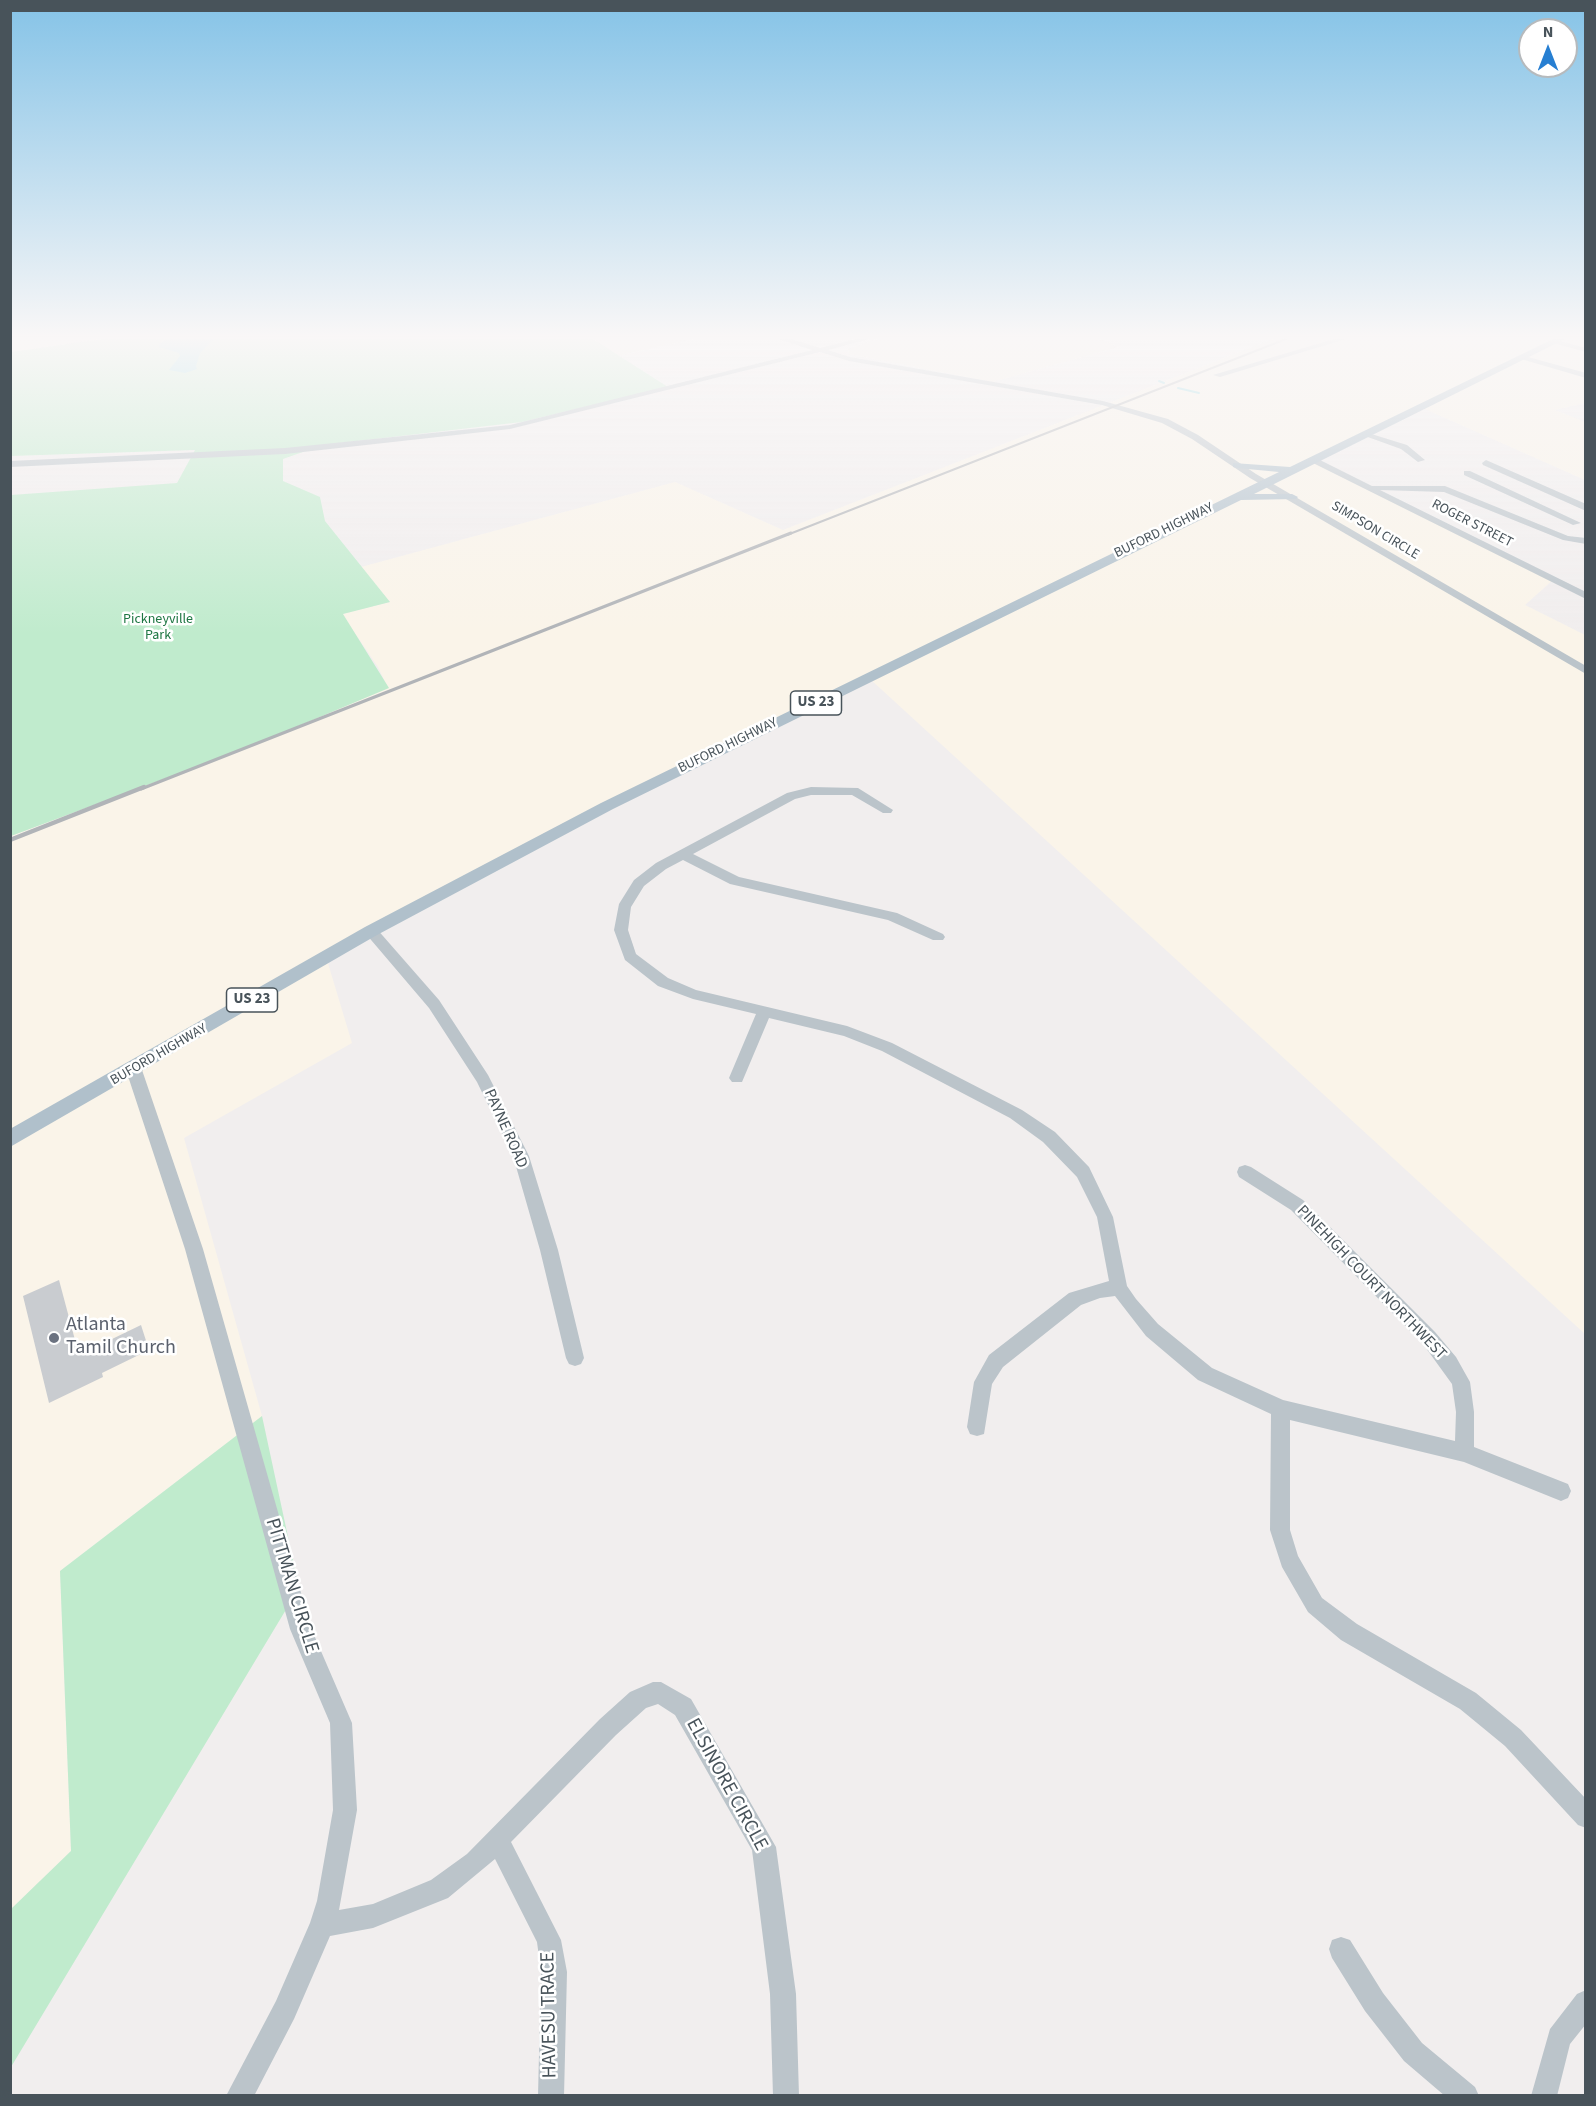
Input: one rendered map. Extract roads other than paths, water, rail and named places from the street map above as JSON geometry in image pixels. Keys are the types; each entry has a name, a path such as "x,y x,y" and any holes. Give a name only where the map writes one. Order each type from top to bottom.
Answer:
{"main road":[{"name":"BUFORD HIGHWAY","path":"10,1139 134,1070 371,932 608,806 1264,482 1361,437"},
{"path":"1238,465 1257,469 1294,469"},
{"path":"1232,498 1261,495 1292,497"}],"street":[{"path":"10,464 285,451 426,437"},
{"name":"SIMPSON CIRCLE","path":"1197,437 1264,482 1586,670"},
{"path":"1377,437 1404,447 1421,460"},
{"name":"ROGER STREET","path":"1314,460 1586,596"},
{"path":"1485,463 1586,508"},
{"path":"1467,473 1576,524"},
{"path":"1379,477 1375,489 1445,489 1456,486"},
{"path":"1445,489 1559,535 1586,541"},
{"path":"1559,535 1586,517"},
{"path":"887,810 854,791 811,791 791,796 648,874 630,895 621,919 624,944 630,957 663,982 693,994 847,1031 887,1047 1016,1114 1049,1137 1083,1172 1095,1193 1105,1217 1119,1288 1152,1330 1206,1374 1281,1409 1464,1453 1561,1491"},
{"path":"684,854 704,867 735,881 892,916 938,937"},
{"name":"PAYNE ROAD","path":"371,932 434,1004 483,1079 520,1156 549,1250 575,1358"},
{"path":"737,1078 765,1010"},
{"name":"PITTMAN CIRCLE","path":"134,1070 194,1249 301,1629 341,1723 345,1810 329,1901 322,1925 285,2010 239,2096"},
{"name":"PINEHIGH COURT NORTHWEST","path":"1245,1172 1270,1186 1304,1212 1430,1338 1461,1382 1465,1412 1464,1453"},
{"path":"977,1427 983,1382 996,1361 1076,1299 1100,1290 1119,1288"},
{"path":"1281,1409 1280,1530 1288,1560 1315,1605 1349,1632 1468,1701 1513,1738 1586,1817"},
{"name":"ELSINORE CIRCLE","path":"322,1925 373,1916 439,1889 475,1862 608,1727 638,1700 661,1693 683,1707 764,1847 783,1994 786,2096"},
{"name":"HAVESU TRACE","path":"497,1839 549,1940 554,1972 551,2096"},
{"path":"1341,1949 1374,2002 1413,2052 1466,2096"},
{"path":"1544,2096 1559,2038 1586,2003"}],"railway":[{"path":"787,535 1036,437"},
{"path":"141,789 791,533"},
{"path":"10,840 144,787"}],"place":[{"name":"Atlanta Tamil Church","path":"54,1338"}],"park label":[{"name":"Pickneyville Park","path":"158,628"}]}
